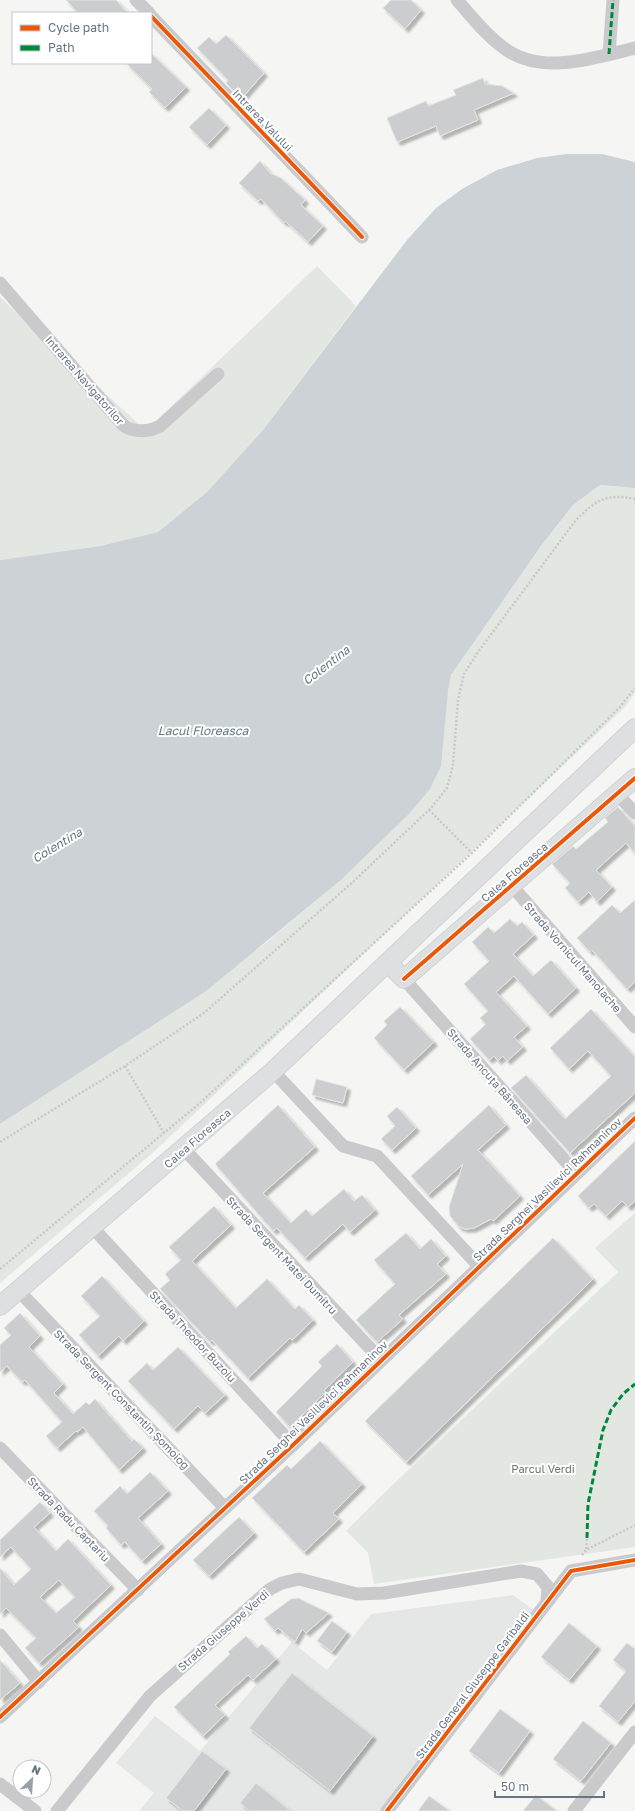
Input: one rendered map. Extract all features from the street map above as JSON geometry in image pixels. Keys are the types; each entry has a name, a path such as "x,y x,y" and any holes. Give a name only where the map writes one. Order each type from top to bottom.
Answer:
{"main road":[{"name":"Calea Floreasca","path":"0,1306 93,1228 274,1071 635,728"},
{"name":"Calea Floreasca","path":"404,979 635,778"},
{"path":"392,959 419,966"},
{"path":"392,959 404,979"}],"street":[{"path":"136,0 148,12"},
{"path":"457,0 491,38 505,50 533,62 565,62 635,48"},
{"path":"609,54 613,0"},
{"name":"Intrarea Valului","path":"152,17 362,237"},
{"name":"Intrarea Navigatorilor","path":"0,283 123,425 131,431 152,430 160,426 218,374"},
{"path":"617,794 635,813"},
{"name":"Strada Vornicul Manolache","path":"512,886 635,1027"},
{"name":"Strada Ancuța Băneasa","path":"404,979 576,1173"},
{"path":"274,1071 343,1146 377,1156 479,1266"},
{"name":"Strada Serghei Vasilievici Rahmaninov","path":"0,1717 293,1445 635,1118"},
{"name":"Strada Sergent Matei Dumitru","path":"184,1149 381,1360"},
{"name":"Strada Theodor Buzoiu","path":"93,1228 293,1445"},
{"name":"Strada Sergent Constantin Șomoiog","path":"19,1291 225,1508"},
{"name":"Strada Radu Captariu","path":"0,1448 138,1590"},
{"name":"Strada General Giuseppe Garibaldi","path":"387,1811 571,1571 635,1560"},
{"name":"Strada Giuseppe Verdi","path":"57,1811 150,1696 270,1588 282,1583 299,1579 357,1594 384,1593 521,1571 537,1574 548,1587 547,1601"},
{"path":"0,1635 39,1682"},
{"path":"574,1811 635,1732"},
{"path":"0,1784 35,1811"}],"path":[{"path":"0,1142 125,1066 204,1013 354,882 429,810 447,788 453,765 458,700 464,674 478,652 576,520 593,503 607,498 621,496 635,499"},
{"path":"0,1269 200,1103 472,853 620,706 635,688"},
{"path":"429,810 472,853"},
{"path":"125,1066 164,1133"},
{"path":"587,1538 586,1550 635,1525"}],"shaded area":[{"path":"513,1595 538,1613 387,1811 139,1811 154,1793 116,1763 155,1716 200,1751 292,1642 327,1670 371,1614"}],"green space":[{"path":"317,266 356,306 263,430 207,492 158,532 100,546 0,560 0,297 142,427 153,424"},
{"path":"600,485 635,488 635,693 625,707 156,1150 0,1283 0,1124 142,1032 263,945 341,880 408,815 448,691 451,675 541,546 573,505"},
{"name":"Parcul Verdi","path":"635,1213 635,1547 374,1584 368,1553 346,1531 382,1495 618,1272 595,1248"}],"water":[{"name":"Lacul Floreasca","path":"567,154 602,154 635,162 635,488 600,485 573,505 541,546 451,675 448,691 441,766 430,789 408,815 341,880 206,991 0,1124 0,560 100,546 158,532 207,492 263,430 407,240 436,208 462,189 497,170 537,158"}],"building":[{"path":"66,0 116,0 127,12 77,12"},
{"path":"391,0 411,0 421,10 405,29 383,8"},
{"path":"226,35 264,73 241,99 226,83 228,80 197,48 209,37 216,44"},
{"path":"152,54 186,87 165,108 149,92 152,89 127,64 152,64"},
{"path":"483,78 485,84 502,86 514,93 474,110 478,120 440,136 436,126 397,142 387,118 426,101 428,106 456,95 453,90"},
{"path":"209,108 226,125 207,145 189,127"},
{"path":"260,161 270,173 281,178 305,200 301,205 323,226 308,242 285,221 284,223 261,199 258,201 239,183"},
{"path":"618,807 635,826 635,853 626,843 596,870 612,887 597,902 589,892 578,902 565,888 570,883 552,864 573,846 576,849 608,822 605,818"},
{"path":"635,900 635,982 627,989 592,950 590,952 577,938 612,905 620,913"},
{"path":"510,919 517,926 522,922 534,935 513,954 533,976 551,960 576,988 548,1014 514,976 496,992 527,1026 514,1037 523,1047 507,1061 503,1056 498,1061 494,1056 489,1060 470,1039 486,1024 480,1018 488,1011 464,984 489,961 472,942 488,927 494,933"},
{"path":"400,1007 434,1042 404,1070 374,1038 387,1025 384,1021"},
{"path":"591,1009 635,1057 635,1093 570,1153 511,1088 526,1075 565,1119 611,1076 588,1051 569,1069 550,1048"},
{"path":"316,1079 347,1087 343,1103 312,1095"},
{"path":"278,1105 315,1147 263,1193 291,1223 306,1209 312,1216 344,1189 354,1201 362,1195 375,1210 350,1232 343,1224 305,1258 277,1228 273,1231 215,1164"},
{"path":"489,1105 506,1125 478,1150 520,1196 493,1221 491,1219 474,1228 466,1229 459,1227 450,1216 449,1207 463,1164 428,1195 411,1176"},
{"path":"397,1107 416,1128 392,1150 381,1139 395,1126 387,1116"},
{"path":"635,1141 635,1201 628,1207 622,1201 606,1216 594,1204 589,1208 578,1196"},
{"path":"214,1206 231,1225 192,1261 236,1308 267,1279 295,1309 299,1305 313,1320 292,1340 290,1338 248,1378 212,1340 210,1342 160,1289 170,1280 165,1274 181,1260 169,1247"},
{"path":"406,1233 420,1249 431,1239 446,1256 437,1264 446,1274 399,1315 403,1319 377,1342 356,1320 395,1284 374,1260"},
{"path":"553,1238 593,1279 406,1462 365,1421"},
{"path":"102,1276 144,1321 123,1341 119,1336 98,1356 79,1335 100,1316 81,1296"},
{"path":"20,1313 40,1336 29,1347 63,1384 54,1393 73,1414 86,1402 89,1405 95,1399 132,1441 134,1439 143,1448 119,1470 83,1427 77,1432 76,1431 57,1448 46,1436 62,1422 25,1380 22,1382 7,1366 0,1372 0,1345 11,1335 4,1328"},
{"path":"337,1344 353,1362 324,1390 326,1392 290,1427 276,1412 322,1366 318,1362"},
{"path":"178,1347 225,1395 205,1413 198,1406 174,1429 128,1381 147,1363 153,1370"},
{"path":"320,1441 362,1484 333,1513 339,1519 304,1552 252,1498 287,1465 291,1469"},
{"path":"150,1472 168,1491 138,1518 161,1544 142,1561 125,1542 121,1545 106,1528 108,1526 94,1511 120,1486 127,1494"},
{"path":"40,1502 50,1513 34,1527 56,1551 68,1539 111,1585 73,1621 79,1627 39,1663 25,1648 36,1638 6,1608 0,1614 0,1568 14,1585 31,1569 11,1547 0,1557 0,1540","holes":["59,1580 75,1597 56,1613 40,1597"]},
{"path":"239,1517 254,1533 209,1576 193,1560"},
{"path":"298,1598 329,1613 306,1633 302,1629 295,1642 278,1628 275,1631 264,1619 291,1599"},
{"path":"332,1621 347,1632 332,1652 317,1641"},
{"path":"569,1623 597,1646 569,1680 541,1657"},
{"path":"246,1636 257,1648 262,1644 276,1659 253,1680 248,1675 215,1705 225,1715 203,1736 174,1707 230,1654 228,1652"},
{"path":"627,1643 635,1649 635,1701 618,1722 599,1706 626,1671 613,1660"},
{"path":"0,1660 20,1683 0,1700"},
{"path":"292,1673 373,1736 330,1791 249,1728"},
{"path":"500,1709 530,1731 499,1773 469,1751"},
{"path":"583,1721 611,1743 581,1781 553,1759"},
{"path":"202,1751 226,1769 194,1811 183,1811 166,1798"},
{"path":"256,1783 291,1811 250,1811 240,1803"},
{"path":"536,1795 557,1811 523,1811"},
{"path":"429,1796 450,1811 418,1811"}],"marked path":[{"path":"609,54 613,0"},
{"path":"587,1538 588,1504 603,1430 611,1410 623,1394 635,1384"}],"cycle path":[{"path":"152,17 362,237"},
{"path":"404,979 635,778"},
{"path":"0,1717 293,1445 635,1118"},
{"path":"387,1811 571,1571 635,1560"}],"water label":[{"name":"Colentina","path":"326,665"},
{"name":"Colentina","path":"57,845"}]}
